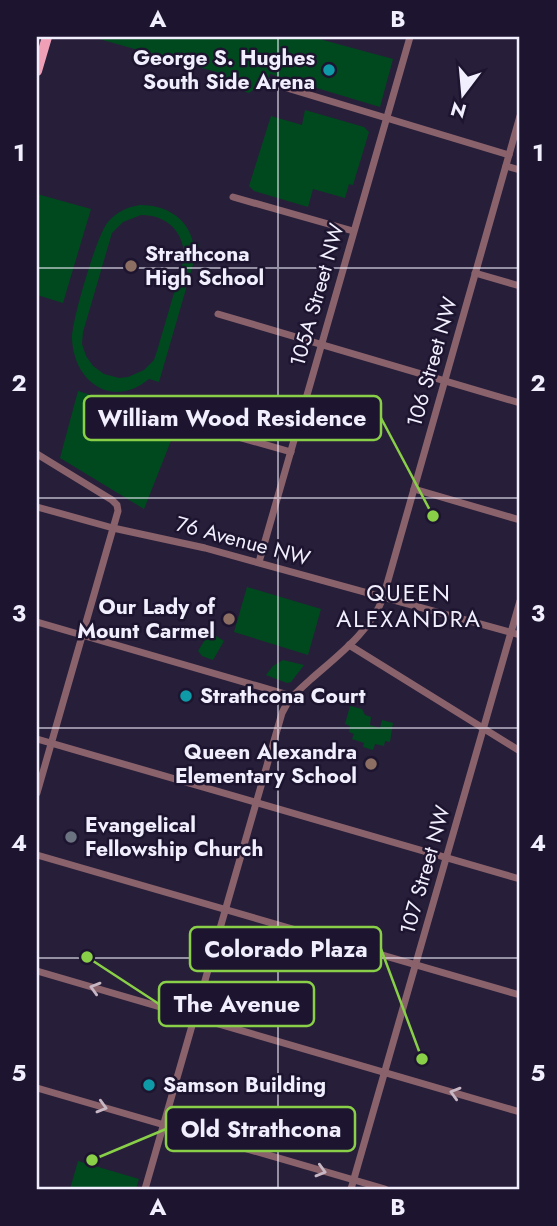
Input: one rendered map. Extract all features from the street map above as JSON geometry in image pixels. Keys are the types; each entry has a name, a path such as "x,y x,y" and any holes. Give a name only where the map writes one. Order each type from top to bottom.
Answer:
{"main road":[{"path":"37,71 47,37"}],"street":[{"name":"105A Street NW","path":"259,562 410,37"},
{"path":"267,82 509,155"},
{"name":"106 Street NW","path":"145,1189 282,713 292,696 349,645 379,608 383,598 520,116"},
{"path":"506,166 520,170"},
{"path":"233,197 354,231"},
{"path":"475,273 520,286"},
{"path":"218,314 520,403"},
{"path":"188,423 291,452"},
{"path":"37,454 115,502 118,511 37,793"},
{"path":"414,489 520,520"},
{"name":"76 Avenue NW","path":"37,507 113,528 259,562 520,635"},
{"name":"107 Street NW","path":"351,1189 520,601"},
{"path":"37,622 292,696"},
{"path":"349,645 520,751"},
{"path":"37,739 520,879"},
{"path":"37,855 520,995"},
{"path":"37,971 520,1112"},
{"path":"37,1088 385,1189"}],"green space":[{"path":"92,37 312,37 393,59 380,107 270,74 265,86 258,84 249,93 226,85 223,80 227,75"},
{"path":"305,110 364,127 369,132 353,185 349,184 345,198 313,189 308,207 254,191 249,186 271,116 302,125"},
{"path":"37,194 91,209 63,303 37,295"},
{"path":"140,205 158,207 174,214 186,226 193,242 199,244 159,382 149,379 122,392 109,391 98,387 80,368 74,355 73,330 86,279 103,230 122,210","holes":["141,215 166,222 178,233 184,249 184,259 154,360 144,370 119,378 104,374 93,366 82,344 83,332 112,233 123,222"]},
{"path":"78,391 156,415 184,408 144,509 60,458"},
{"path":"247,587 321,609 308,655 234,632"},
{"path":"210,632 224,641 213,660 202,656 198,651"},
{"path":"283,660 304,665 291,682 266,675 273,666"},
{"path":"350,706 362,709 365,715 371,717 370,725 380,728 382,720 393,723 390,742 385,741 384,746 375,744 373,750 352,739 354,734 349,732 350,726 345,724"},
{"path":"78,1161 139,1179 136,1189 70,1189"}],"place":[{"name":"George S. Hughes South Side Arena","path":"329,70"},
{"name":"Strathcona High School","path":"131,266"},
{"name":"William Wood Residence","path":"433,516"},
{"name":"Our Lady of Mount Carmel","path":"229,619"},
{"name":"Strathcona Court","path":"186,696"},
{"name":"Queen Alexandra Elementary School","path":"371,764"},
{"name":"Evangelical Fellowship Church","path":"71,837"},
{"name":"The Avenue","path":"87,957"},
{"name":"Colorado Plaza","path":"422,1059"},
{"name":"Samson Building","path":"149,1085"},
{"name":"Old Strathcona","path":"92,1160"}],"district":[{"name":"QUEEN ALEXANDRA","path":"409,606"}]}
